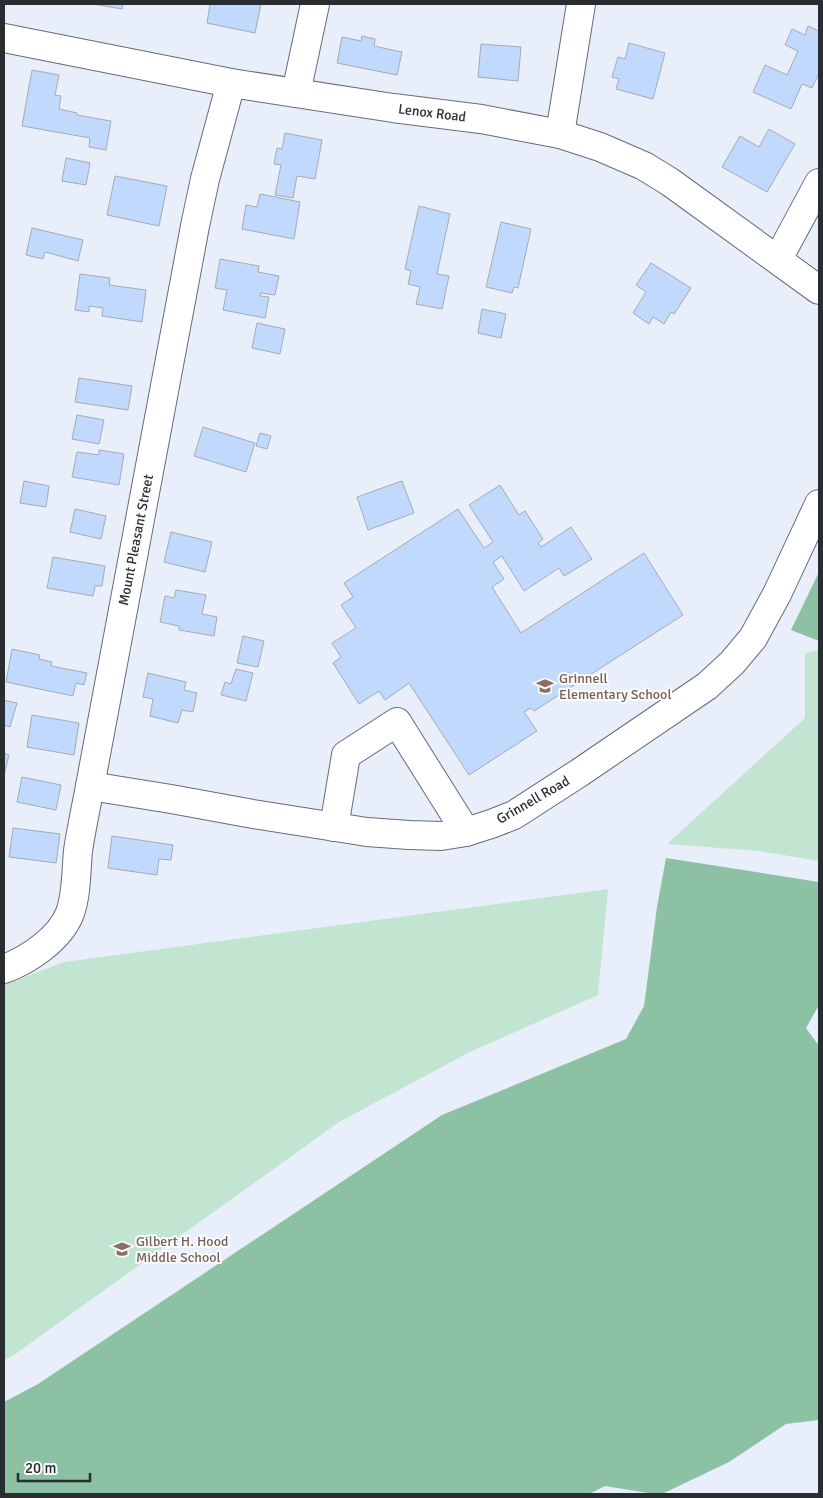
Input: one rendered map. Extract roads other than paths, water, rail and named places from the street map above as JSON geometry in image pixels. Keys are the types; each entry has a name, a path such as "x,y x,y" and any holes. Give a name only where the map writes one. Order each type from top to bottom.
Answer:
{"street":[{"path":"296,93 315,4"},
{"path":"560,134 582,4"},
{"name":"Lenox Road","path":"4,38 232,83 394,108 481,119 560,134 644,166 670,182 819,290"},
{"name":"Mount Pleasant Street","path":"4,969 31,956 48,942 61,928 69,914 73,898 78,850 197,217 205,179 232,83"},
{"path":"778,259 819,183"},
{"name":"Grinnell Road","path":"90,786 367,832 441,836 466,832 491,824 514,815 579,773 707,686 732,663 753,638 819,504"},
{"path":"334,827 346,754 397,722 466,832"}],"place":[{"name":"Grinnell Elementary School","path":"545,686"},
{"name":"Gilbert H. Hood Middle School","path":"122,1249"}]}
